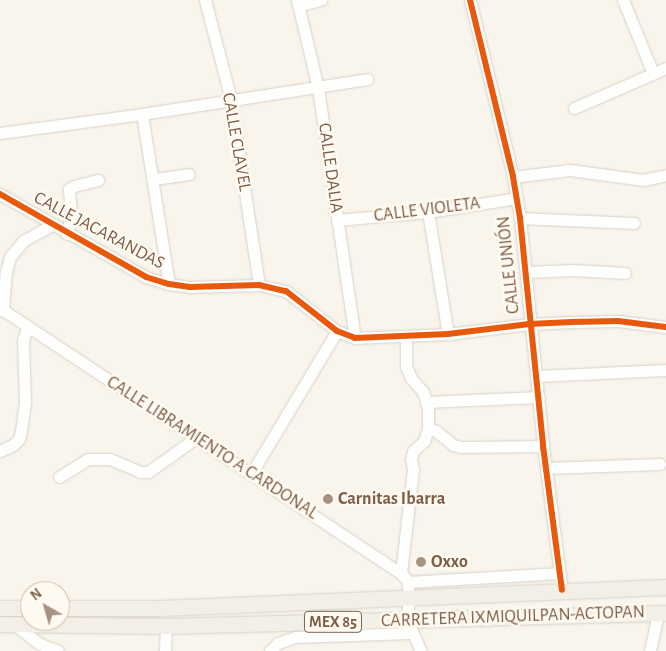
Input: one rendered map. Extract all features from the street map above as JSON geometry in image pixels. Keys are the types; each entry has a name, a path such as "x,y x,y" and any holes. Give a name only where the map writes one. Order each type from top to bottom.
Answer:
{"main road":[{"name":"MEX 85","path":"70,608 160,608 405,584 562,590 666,587"},
{"path":"0,608 20,608"},
{"name":"CARRETERA IXMIQUILPAN-ACTOPAN","path":"7,624 409,627 661,619"}],"street":[{"name":"CALLE CLAVEL","path":"205,0 230,100 259,285"},
{"path":"298,3 321,0"},
{"name":"CALLE UNIÓN","path":"470,0 517,198 543,446 562,590"},
{"path":"623,0 653,73"},
{"name":"CALLE DALIA","path":"298,3 318,88 355,338"},
{"path":"574,108 666,68"},
{"path":"0,133 142,114 367,79"},
{"path":"142,114 154,179 169,284"},
{"path":"513,177 570,170 643,180 666,175"},
{"path":"154,179 188,174"},
{"path":"67,234 70,213 69,190 74,186 98,180"},
{"name":"CALLE JACARANDAS","path":"0,194 67,234 146,277 169,284 190,287 259,285 286,291 337,331 355,338 448,334 530,324 618,321 666,327"},
{"name":"CALLE VIOLETA","path":"337,220 428,212 517,198"},
{"path":"428,212 448,334"},
{"path":"520,218 634,222"},
{"path":"2,310 6,272 10,257 23,241 52,225"},
{"path":"526,272 573,270 625,273"},
{"name":"CALLE LIBRAMIENTO A CARDONAL","path":"2,310 197,437 405,584"},
{"path":"0,450 13,445 19,439 21,431 25,401 23,341 27,327"},
{"path":"251,474 337,331"},
{"path":"406,336 406,366 411,378 423,392 426,402 428,429 424,441 414,451 411,459 413,469 405,584 409,627 421,651"},
{"path":"536,376 666,370"},
{"path":"426,402 538,396"},
{"path":"428,429 436,430 453,445 461,447 543,446"},
{"path":"59,477 88,459 110,459 141,472 148,472 197,437"},
{"path":"547,468 660,464"},
{"path":"405,584 559,573"},
{"path":"650,651 661,619"},
{"path":"7,624 40,644 58,651"},
{"path":"165,651 166,626"},
{"path":"270,651 278,643 295,637 409,627"}],"cycle path":[{"path":"470,0 513,177 520,218 543,446 562,590"},
{"path":"0,194 146,277 169,284 190,287 259,285 286,291 337,331 355,338 448,334 529,324 572,322 618,321 666,327"}],"place":[{"name":"Carnitas Ibarra","path":"328,499"},
{"name":"Oxxo","path":"421,562"}]}
